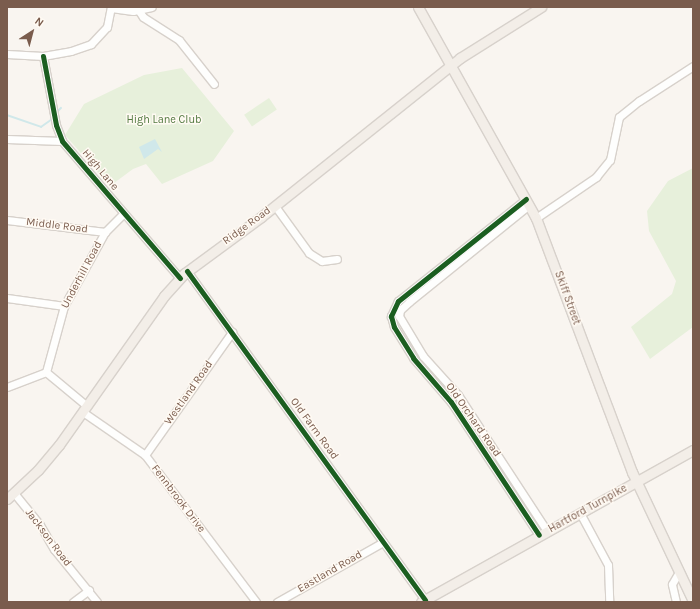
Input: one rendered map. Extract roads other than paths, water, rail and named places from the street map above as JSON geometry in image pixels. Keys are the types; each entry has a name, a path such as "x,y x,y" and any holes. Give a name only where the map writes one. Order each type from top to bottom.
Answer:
{"main road":[{"name":"Skiff Street","path":"418,7 452,65 536,218 637,482 693,601"},
{"name":"Ridge Road","path":"10,496 51,456 160,302 187,271 275,206 452,65 541,7"},
{"name":"Hartford Turnpike","path":"423,601 693,450"}],"street":[{"path":"7,54 43,56 71,51 91,44 107,27 111,8 139,11 152,7"},
{"path":"139,11 143,17 180,40 214,84"},
{"name":"High Lane","path":"43,56 56,125 62,141 123,214 180,278"},
{"path":"536,218 596,177 610,160 619,118 639,101 693,66"},
{"path":"7,139 62,141"},
{"path":"395,316 398,301 455,260 527,202"},
{"path":"275,206 309,253 322,261 337,259"},
{"path":"105,232 123,214"},
{"name":"Middle Road","path":"7,220 105,232"},
{"name":"Underhill Road","path":"46,372 64,306 105,232"},
{"name":"Old Farm Road","path":"187,271 383,542 423,601"},
{"path":"7,298 64,306"},
{"name":"Old Orchard Road","path":"395,316 423,356 453,389 472,416 543,533"},
{"name":"Old Orchard Road","path":"395,316 394,327 413,358 445,394 543,533"},
{"name":"Westland Road","path":"145,455 232,332"},
{"path":"7,387 46,372"},
{"name":"Fennbrook Drive","path":"46,372 85,409 145,455 256,602"},
{"name":"Old Orchard Road","path":"445,394 453,389"},
{"name":"Old Orchard Road","path":"464,422 472,416"},
{"name":"Jackson Road","path":"10,496 40,525 54,549 89,590 97,602"},
{"path":"580,513 608,565 609,602"},
{"name":"Eastland Road","path":"277,602 383,542"},
{"path":"676,602 672,584 679,572"},
{"path":"73,602 89,590"}],"water":[{"path":"155,139 162,152 158,149 144,159 139,147"}],"waterway":[{"path":"58,111 61,108"},
{"path":"7,115 41,127 51,120"}],"park label":[{"name":"High Lane Club","path":"164,120"}]}
